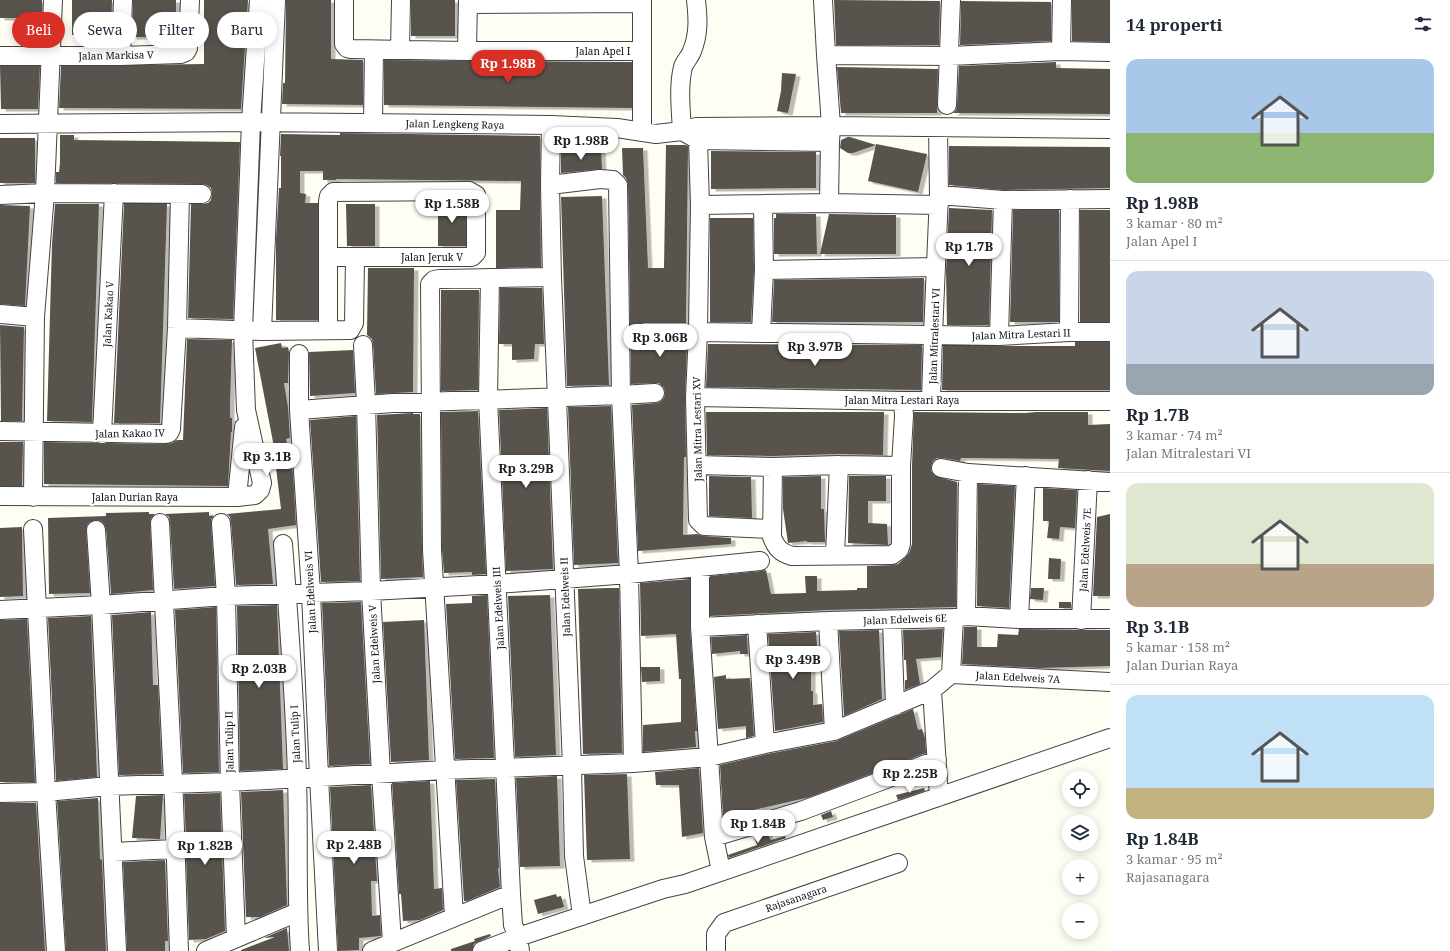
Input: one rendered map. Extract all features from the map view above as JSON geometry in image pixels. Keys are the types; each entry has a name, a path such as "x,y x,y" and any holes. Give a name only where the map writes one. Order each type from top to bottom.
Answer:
{"street":[{"path":"32,497 36,317 45,193 53,0"},
{"path":"121,56 123,0"},
{"name":"Jalan Markisa V","path":"0,56 50,57 182,54 186,52 188,48 190,0"},
{"path":"237,497 252,330 262,123 260,0"},
{"path":"262,123 276,0"},
{"name":"Jalan Apel I","path":"344,0 344,44 347,48 374,50 467,51 642,51 642,1"},
{"path":"400,50 401,0"},
{"path":"662,132 681,83 683,66 691,54 696,40 698,23 696,0"},
{"path":"823,0 830,134 829,203"},
{"path":"948,105 951,0"},
{"path":"1060,51 1062,0"},
{"path":"467,51 468,2 642,1"},
{"path":"373,123 374,50"},
{"path":"642,51 662,132"},
{"path":"826,55 949,56 1060,51 1110,52"},
{"name":"Jalan Lengkeng Raya","path":"0,124 373,123 551,125 662,132"},
{"name":"Jalan Edelweis II","path":"551,125 550,185 552,278 572,766 574,856 581,907"},
{"path":"662,132 696,127 830,134"},
{"path":"662,132 698,140 938,127 1110,129"},
{"name":"Jalan Mitralestari VI","path":"931,400 939,200 938,127"},
{"name":"Jalan Mitra Lestari XV","path":"698,140 700,205 698,332 695,397 698,520 704,526 720,528 772,529"},
{"path":"550,185 600,179 613,180 618,185 621,395 629,574 633,763"},
{"name":"Jalan Jeruk V","path":"469,191 476,196 476,253 472,257 328,257 328,201 329,196 333,192 469,191"},
{"path":"0,195 45,193 202,194"},
{"name":"Jalan Kakao V","path":"102,434 114,193"},
{"path":"180,194 177,328 350,330 354,323 355,258"},
{"path":"1069,332 1070,199"},
{"path":"700,205 939,200 1110,199"},
{"path":"999,336 1002,200"},
{"path":"761,332 764,270 763,204"},
{"path":"328,257 328,330"},
{"path":"764,270 936,267"},
{"name":"Jalan Edelweis III","path":"490,278 488,399 512,898 517,938"},
{"path":"454,916 432,550 430,284 434,280 552,278"},
{"path":"0,314 36,317"},
{"name":"Jalan Kakao IV","path":"0,431 102,434 169,433 171,429 177,328"},
{"name":"Jalan Mitra Lestari II","path":"698,332 999,336 1069,332 1110,332"},
{"name":"Jalan Edelweis V","path":"363,345 372,591 381,773 392,942"},
{"name":"Jalan Edelweis VI","path":"299,354 299,593 308,777 328,951"},
{"path":"298,410 366,404 557,398 655,393"},
{"name":"Jalan Mitra Lestari Raya","path":"695,397 903,401 1110,401"},
{"path":"773,467 772,538 776,547 784,554 792,556 892,555 899,550 901,544 901,466 904,416 903,401"},
{"name":"Jalan Durian Raya","path":"0,496 237,497 255,495 260,490 262,483 246,410"},
{"path":"697,466 901,466"},
{"path":"835,555 839,466"},
{"path":"941,468 968,473 1110,482"},
{"path":"0,793 46,792 109,786 230,782 506,767 633,763 709,757 765,744 834,731 932,690 951,674 960,617 968,473"},
{"path":"1020,619 1026,476"},
{"name":"Jalan Edelweis 7E","path":"1081,620 1088,480"},
{"path":"160,523 179,951"},
{"name":"Jalan Tulip II","path":"221,523 226,596 230,782 236,938"},
{"path":"33,529 36,609 56,951"},
{"path":"96,530 101,605 117,951"},
{"path":"282,544 299,593"},
{"path":"0,610 101,605 226,596 372,591 497,584 629,574 760,561"},
{"path":"700,567 700,628 714,837 721,871"},
{"name":"Jalan Tulip I","path":"299,593 308,777"},
{"name":"Jalan Edelweis 6E","path":"700,628 757,624 960,617 1081,620 1110,619"},
{"path":"892,620 895,706"},
{"path":"828,621 834,731"},
{"path":"757,624 765,744"},
{"name":"Jalan Edelweis 7A","path":"951,674 1110,682"},
{"path":"932,690 939,797"},
{"path":"482,951 517,938 581,907 685,884 1110,738"},
{"path":"714,837 801,811 937,760"},
{"path":"300,951 298,912 308,777"},
{"path":"113,852 175,849"},
{"name":"Rajasanagara","path":"716,951 716,934 724,923 898,864"},
{"path":"372,951 454,916 512,898"},
{"path":"206,951 298,912"}],"building":[{"path":"0,0 42,0 42,12 12,12 12,18 0,18"},
{"path":"72,0 112,0 112,12 73,12 72,35"},
{"path":"133,0 176,0 176,12 145,12 145,37 137,37 137,12 133,12"},
{"path":"204,0 248,0 247,12 217,12 217,48 245,48 241,109 59,108 61,66 204,64 204,48 209,48 209,12 204,12"},
{"path":"286,0 331,0 331,59 363,60 363,105 282,104 283,83 285,83"},
{"path":"411,0 455,0 455,36 411,36"},
{"path":"834,0 940,1 939,45 836,45"},
{"path":"1072,0 1110,0 1110,42 1072,41"},
{"path":"961,1 1051,2 1051,41 960,45"},
{"path":"384,60 632,62 632,108 384,105"},
{"path":"1056,62 1056,68 1110,69 1110,114 953,113 956,110 957,105 959,66"},
{"path":"0,66 40,66 38,109 1,109"},
{"path":"837,67 938,69 937,113 841,113"},
{"path":"782,73 796,74 788,113 777,111 781,91"},
{"path":"340,133 540,136 541,267 496,268 496,210 520,210 521,181 323,180 323,171 300,171 300,193 306,194 305,203 318,203 318,320 276,320 276,240 279,188 281,188 281,134 340,135"},
{"path":"60,135 74,135 74,140 240,142 233,319 188,318 191,204 208,203 211,200 211,188 202,184 56,183 56,172 59,172 60,163"},
{"path":"848,137 876,145 853,153 848,153 840,148 841,140"},
{"path":"0,138 35,138 35,183 0,183"},
{"path":"876,144 927,154 918,192 868,181"},
{"path":"666,145 688,146 686,323 643,323 643,342 687,343 685,397 686,457 684,457 683,535 697,534 731,538 731,544 638,551 632,405 660,402 664,398 665,393 664,388 659,383 631,384 628,185 626,178 623,175 622,148 643,148 648,268 664,268"},
{"path":"949,146 1110,147 1110,188 1003,190 949,185"},
{"path":"601,149 602,169 561,173 561,151"},
{"path":"711,151 816,152 816,188 711,189"},
{"path":"602,196 609,385 567,386 561,197"},
{"path":"438,202 466,202 466,246 438,246"},
{"path":"55,204 99,204 92,422 47,421 52,244"},
{"path":"124,204 167,204 160,423 114,423"},
{"path":"346,204 375,204 375,246 347,246"},
{"path":"0,205 30,206 25,306 0,304"},
{"path":"949,208 992,210 989,325 947,325 946,270"},
{"path":"1013,210 1059,210 1059,322 1010,322"},
{"path":"1080,210 1110,210 1110,322 1080,322"},
{"path":"776,214 816,214 817,254 774,254 774,218 776,218"},
{"path":"829,214 896,215 896,254 820,254"},
{"path":"710,218 753,218 754,270 751,322 710,322"},
{"path":"368,268 414,268 413,392 376,394 373,344 372,339 367,335"},
{"path":"924,278 923,322 772,322 774,280"},
{"path":"500,288 542,288 544,344 535,344 534,359 512,360 512,344 499,344"},
{"path":"441,290 479,290 478,390 441,391"},
{"path":"0,325 24,327 22,421 1,421"},
{"path":"187,339 232,340 230,418 232,418 232,432 228,486 44,484 44,442 166,444 177,440 183,440"},
{"path":"1075,342 1110,342 1110,390 942,390 943,346 1075,346"},
{"path":"281,343 282,348 288,347 289,352 288,383 284,383 288,407 290,438 286,439 293,473 296,525 268,529 273,584 236,585 231,522 230,517 227,514 281,509 276,468 278,468 255,348"},
{"path":"708,344 922,345 921,390 706,387"},
{"path":"353,350 355,393 310,396 309,352"},
{"path":"611,406 618,563 574,565 568,407"},
{"path":"547,408 553,569 506,571 499,410"},
{"path":"478,411 486,574 472,575 472,572 444,573 442,550 441,412"},
{"path":"706,412 884,412 883,455 707,455"},
{"path":"914,412 1088,412 1088,425 1110,424 1110,471 1058,468 1059,459 961,458 960,461 937,458 933,461 931,471 935,476 957,482 956,607 828,610 710,616 710,576 766,570 771,594 806,593 805,576 817,576 817,591 857,590 857,588 867,588 867,566 898,564 905,558 909,553 912,544"},
{"path":"420,414 423,577 381,579 377,415"},
{"path":"356,416 360,581 321,582 310,420"},
{"path":"0,442 23,442 22,486 0,486"},
{"path":"709,476 751,477 752,518 709,516"},
{"path":"821,476 821,509 824,509 825,542 807,541 788,543 783,509 783,477"},
{"path":"849,476 886,476 886,501 868,501 868,523 887,524 888,545 848,543"},
{"path":"978,484 1015,486 1009,608 977,606"},
{"path":"1043,488 1077,490 1075,528 1060,527 1059,539 1047,538 1049,521 1043,521"},
{"path":"149,512 149,514 155,514 151,518 150,524 153,590 111,594 106,529 101,521 96,520 87,525 86,530 90,593 49,594 48,518 106,516 106,513"},
{"path":"209,512 209,516 214,516 211,519 211,524 215,586 174,589 170,522 169,517 165,514"},
{"path":"1110,514 1110,596 1093,596 1097,517"},
{"path":"22,527 23,596 0,597 0,528"},
{"path":"1049,558 1061,559 1060,579 1048,579"},
{"path":"690,579 690,627 697,731 695,731 696,747 643,752 643,725 681,722 681,679 679,679 676,634 641,636 640,583"},
{"path":"619,588 622,753 583,754 578,589"},
{"path":"1031,588 1044,588 1043,600 1030,599"},
{"path":"487,595 494,758 455,759 446,604 472,603 472,596"},
{"path":"550,595 556,755 515,757 508,596"},
{"path":"361,602 370,764 329,766 322,603"},
{"path":"1059,602 1071,602 1071,608 1059,608"},
{"path":"277,605 283,769 240,771 237,606"},
{"path":"216,607 219,772 183,773 175,610"},
{"path":"151,612 153,685 158,685 162,774 119,775 112,615"},
{"path":"91,616 97,777 56,781 48,618"},
{"path":"27,619 35,782 0,782 0,620"},
{"path":"424,620 429,760 391,762 383,622"},
{"path":"964,627 977,627 977,647 997,647 998,634 1018,635 1019,629 1110,630 1110,666 1039,668 962,664"},
{"path":"943,629 941,657 916,659 920,684 905,690 905,680 907,680 906,660 904,660 903,630"},
{"path":"879,630 882,699 844,716 839,631"},
{"path":"816,632 818,658 811,658 811,691 813,691 813,705 822,704 823,722 775,731 768,634"},
{"path":"747,635 748,654 740,654 740,651 712,654 711,637"},
{"path":"641,667 660,667 660,681 642,682"},
{"path":"726,675 726,679 750,678 754,736 746,738 746,726 718,729 714,677"},
{"path":"913,709 918,730 922,729 925,738 926,753 810,797 723,817 720,765 767,754 836,741"},
{"path":"699,768 703,833 682,837 679,785 656,785 655,772"},
{"path":"627,774 630,859 587,860 584,775"},
{"path":"557,776 560,866 520,867 516,778"},
{"path":"495,779 500,887 464,901 456,780"},
{"path":"430,781 434,889 442,888 443,910 420,920 403,921 401,894 399,894 392,783"},
{"path":"371,785 377,881 371,881 372,916 380,915 381,936 359,938 359,950 338,951 330,787"},
{"path":"924,788 925,791 898,800 896,795"},
{"path":"283,790 287,905 260,917 246,917 241,792"},
{"path":"220,793 225,931 206,939 189,940 186,857 209,857 209,845 186,843 184,794"},
{"path":"163,795 160,839 132,838 136,796"},
{"path":"98,798 106,951 66,951 57,801"},
{"path":"0,803 36,803 45,951 0,951"},
{"path":"831,811 833,817 823,820 821,815"},
{"path":"767,833 771,840 785,836 786,838 729,858 728,855 757,845 754,837"},
{"path":"165,860 168,941 165,941 165,951 127,951 123,862"},
{"path":"556,894 557,897 561,896 564,907 538,914 534,900"},
{"path":"287,928 289,951 241,951 275,937 264,938"},
{"path":"490,934 491,936 474,944 472,951 451,951 451,949"}]}
